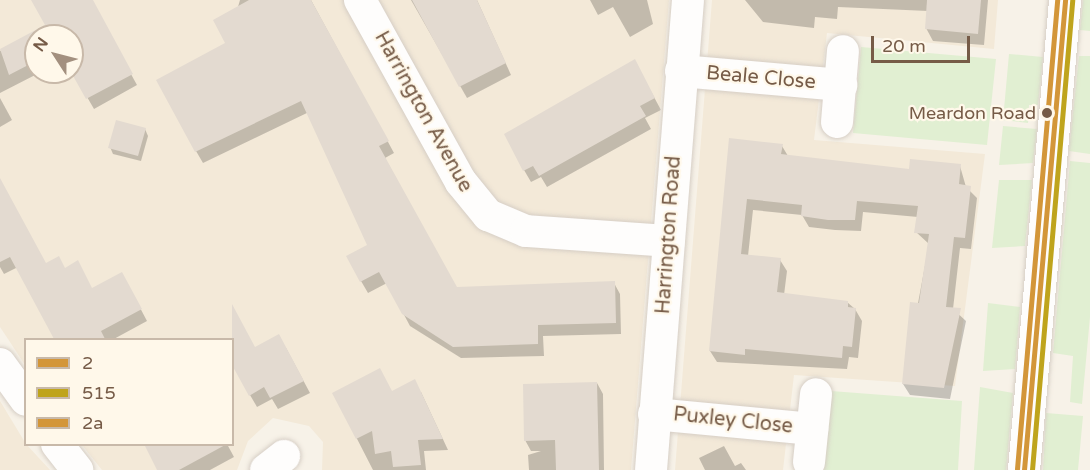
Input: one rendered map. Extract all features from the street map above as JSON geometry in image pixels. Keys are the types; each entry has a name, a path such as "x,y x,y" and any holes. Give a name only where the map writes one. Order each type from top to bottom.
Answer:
{"street":[{"name":"Harrington Avenue","path":"360,0 461,182 488,215 526,231 669,241"},
{"name":"Harrington Road","path":"651,470 688,0"},
{"path":"1024,470 1065,0"},
{"name":"Beale Close","path":"837,122 843,51"},
{"name":"Beale Close","path":"681,71 841,85"},
{"path":"0,364 24,397"},
{"name":"Puxley Close","path":"809,462 816,394"},
{"name":"Puxley Close","path":"654,414 812,429"},
{"path":"59,446 77,470"}],"shaded area":[{"path":"0,0 669,0 631,470 322,470 323,442 309,426 273,418 248,441 237,470 102,470 83,446 234,446 234,338 24,338 24,363 0,327"},
{"path":"712,0 998,0 994,49 827,33 814,140 985,154 955,386 794,375 783,470 675,470"},
{"path":"0,401 24,441 24,446 28,446 50,470 0,470"}],"green space":[{"path":"1083,0 1090,0 1090,31 1080,30"},
{"path":"861,47 996,59 987,145 853,133"},
{"path":"1009,54 1043,57 1038,105 1029,105 1028,123 1003,120"},
{"path":"1079,56 1090,56 1090,154 1069,151"},
{"path":"1003,126 1037,129 1033,163 999,165"},
{"path":"1070,161 1090,163 1090,317 1082,404 1070,402 1073,356 1053,353"},
{"path":"999,180 1032,180 1025,246 992,248"},
{"path":"988,303 1020,307 1015,369 983,371"},
{"path":"980,387 1013,393 1006,470 974,470"},
{"path":"831,391 962,401 958,470 824,470"},
{"path":"1046,413 1083,416 1078,470 1043,470"}],"building":[{"path":"31,0 93,0 133,74 86,99 78,84 84,84 84,24 44,24"},
{"path":"249,0 311,0 389,141 379,146 457,287 615,281 616,323 538,325 538,344 453,347 402,314 379,272 360,282 346,256 367,245 301,101 195,152 156,80 225,43 213,20"},
{"path":"412,0 477,0 506,63 459,87"},
{"path":"927,0 981,0 978,34 925,29"},
{"path":"24,36 24,67 9,75 0,49"},
{"path":"635,59 655,98 640,106 646,116 539,176 533,166 523,171 504,134"},
{"path":"116,120 146,128 138,156 108,148"},
{"path":"729,138 783,144 781,154 909,169 910,159 961,164 959,184 971,186 965,238 954,237 946,307 961,308 944,388 902,384 910,302 919,303 929,234 914,233 918,206 857,201 855,220 828,220 801,216 802,205 747,199 741,254 781,258 777,292 848,301 848,307 856,308 852,347 843,346 842,358 745,349 745,355 709,351"},
{"path":"0,178 46,263 59,256 65,268 78,260 92,288 122,272 142,309 101,331 104,338 53,338 10,257 0,262"},
{"path":"232,304 255,347 279,334 304,381 270,398 264,387 249,396 234,369 234,338 232,338"},
{"path":"380,368 392,391 415,379 443,439 418,440 421,465 393,467 391,451 375,454 372,431 356,439 332,393"},
{"path":"597,382 599,470 556,470 555,440 524,441 523,384"},
{"path":"145,446 223,446 179,470 157,470"}],"transit line":[{"name":"2a","path":"1017,469 1057,0"},
{"name":"2","path":"1024,470 1065,0"},
{"name":"515","path":"1032,470 1072,1"}],"place":[{"name":"Meardon Road","path":"1047,113"}]}
